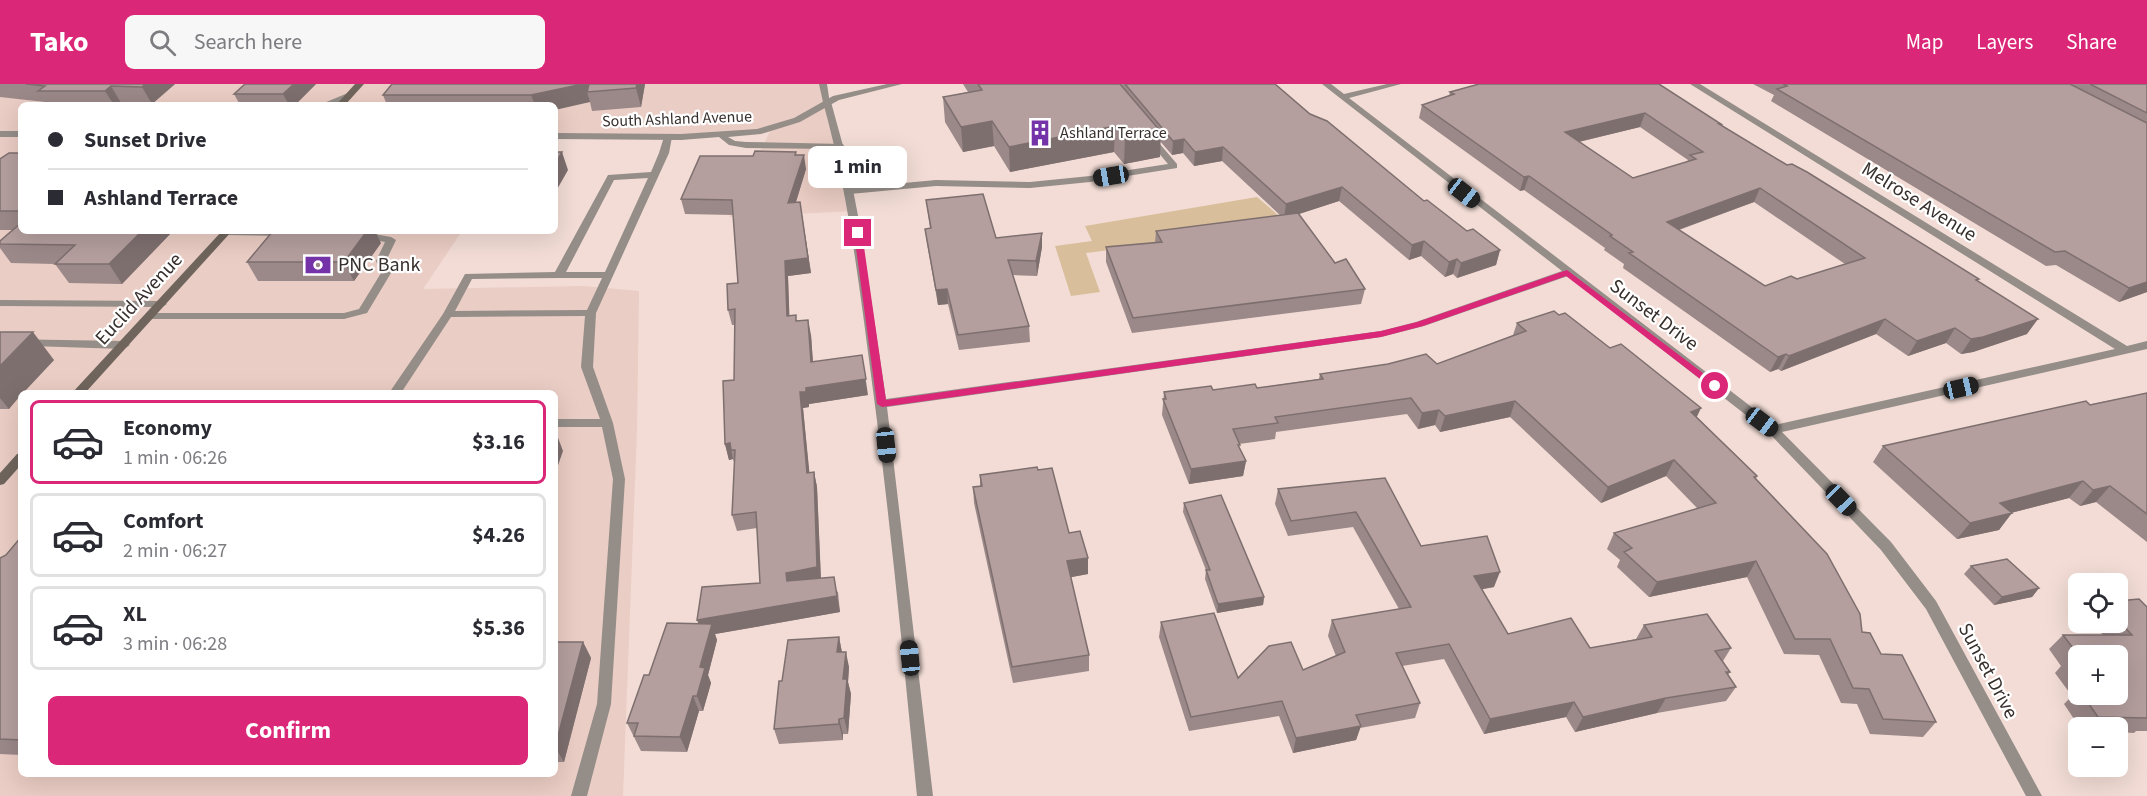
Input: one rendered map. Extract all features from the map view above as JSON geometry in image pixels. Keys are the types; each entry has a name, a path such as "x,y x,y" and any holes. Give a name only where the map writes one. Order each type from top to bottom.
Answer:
{"main road":[{"path":"343,102 360,84"},
{"name":"Euclid Avenue","path":"81,390 224,234"},
{"path":"0,481 18,461"}],"street":[{"path":"823,84 850,191 882,404 925,796"},
{"name":"South Ashland Avenue","path":"558,136 668,137 758,132 783,126 810,114 827,102 849,94 898,84"},
{"name":"Sunset Drive","path":"1326,84 1567,273 1773,430 1886,546 1910,574 1930,605 2034,796"},
{"path":"1342,97 1397,84"},
{"name":"Melrose Avenue","path":"1694,84 2125,350"},
{"path":"331,102 348,96"},
{"path":"0,134 18,134"},
{"path":"850,191 936,183 1030,185 1090,179 1173,166 1146,134"},
{"path":"719,135 732,142 746,145 840,146"},
{"path":"579,796 603,704 619,479 607,423 588,367 591,313 664,153 668,137"},
{"path":"559,275 611,177 654,175"},
{"path":"150,316 344,316 363,311 386,273 381,261 391,240 375,236 353,235"},
{"path":"882,404 1381,334 1420,324 1567,273"},
{"path":"397,390 448,314 469,276 608,275"},
{"path":"0,303 162,304"},
{"path":"448,314 591,313"},
{"path":"0,342 124,345"},
{"path":"1773,430 2147,345"},
{"path":"558,423 607,423"}],"shaded area":[{"path":"0,84 823,84 854,211 729,217 770,131 735,135 558,136 558,102 18,102 18,234 460,234 423,289 583,286 639,291 637,429 623,796 0,796"},
{"path":"1257,197 1292,227 1086,253 1100,292 1071,296 1055,246 1092,241 1085,226"}],"building":[{"path":"26,84 145,84 142,87 111,86 105,91 38,91 45,86"},
{"path":"245,84 294,84 283,94 234,94"},
{"path":"392,84 583,84 531,95 383,95"},
{"path":"589,84 637,84 636,88 587,92"},
{"path":"978,84 1120,84 1161,132 1125,139 1115,126 1009,147 992,121 961,127 943,97 982,90"},
{"path":"1125,84 1275,84 1310,114 1327,121 1424,201 1427,200 1467,231 1473,229 1500,250 1461,263 1457,259 1449,262 1424,241 1412,245 1342,187 1286,204 1223,147 1195,152 1184,139 1173,141"},
{"path":"1479,84 1659,84 1787,165 1792,164 1807,172 1979,279 1976,280 2038,319 1983,337 1971,339 1955,328 1917,341 1885,319 1789,356 1786,354 1778,357 1629,253 1633,252 1529,176 1524,177 1422,105 1454,94 1450,92","holes":["1645,113 1703,152 1690,155 1696,159 1633,178 1565,132","1760,188 1865,258 1797,279 1791,276 1765,286 1667,222"]},
{"path":"1783,84 2070,84 2147,123 2147,282 2129,288 2065,251 2055,252 1777,89 1787,86"},
{"path":"2090,84 2147,84 2147,113"},
{"path":"755,151 796,152 795,155 804,155 788,203 800,202 808,258 785,261 787,316 796,315 796,321 808,320 811,362 862,355 866,379 806,388 806,392 800,392 807,473 814,472 817,567 786,573 787,581 834,577 837,596 697,620 702,587 760,583 756,512 732,515 735,450 731,450 730,443 725,444 723,381 734,380 735,309 728,310 727,284 738,283 732,200 681,199 700,156 753,156"},
{"path":"9,153 18,153 18,211 0,211 0,159"},
{"path":"983,194 996,238 1042,233 1036,261 1008,260 1029,326 958,335 947,289 936,290 925,229 931,228 926,200"},
{"path":"1298,213 1335,263 1346,259 1365,289 1133,318 1106,247 1162,242 1156,231"},
{"path":"18,226 18,234 139,234 109,264 55,264 75,245 0,244 0,241"},
{"path":"270,234 365,234 344,262 247,262"},
{"path":"1554,311 1559,315 1565,313 1610,348 1621,344 1701,408 1691,412 1757,476 1754,477 1827,554 1860,614 1862,632 1870,633 1881,654 1902,655 1936,722 1883,719 1869,689 1853,688 1830,639 1795,639 1756,561 1657,582 1624,552 1632,548 1614,533 1716,503 1674,460 1608,487 1515,401 1445,416 1439,410 1422,413 1411,398 1275,417 1278,423 1233,429 1246,461 1191,469 1163,399 1166,399 1164,392 1211,386 1213,390 1255,384 1257,388 1323,379 1320,374 1388,364 1426,354 1437,364 1526,331 1517,323"},
{"path":"0,332 33,332 0,366"},
{"path":"2147,393 2147,514 2110,486 2093,490 2083,481 2000,503 2012,513 1970,523 1883,446 2086,401 2090,405"},
{"path":"1037,467 1038,470 1052,468 1069,533 1080,531 1088,558 1067,561 1089,655 1012,667 973,487 982,486 980,475"},
{"path":"1385,478 1421,546 1487,536 1500,572 1474,576 1508,634 1571,618 1590,648 1652,637 1644,625 1707,614 1731,648 1715,651 1730,672 1726,672 1736,687 1666,698 1583,717 1574,702 1490,719 1449,644 1396,653 1420,703 1356,715 1361,726 1296,738 1282,701 1191,717 1161,622 1214,613 1238,678 1269,646 1291,642 1303,670 1345,652 1332,620 1411,607 1356,512 1291,521 1278,489"},
{"path":"1221,495 1264,597 1218,604 1206,570 1210,570 1184,503"},
{"path":"18,541 18,740 0,739 0,558 6,555"},
{"path":"2007,559 2039,588 2002,597 1971,566"},
{"path":"2139,599 2147,607 2147,718 2098,717 2090,705 2128,705 2128,645 2071,645 2063,635 2132,635 2128,631 2128,600"},
{"path":"667,623 712,624 700,667 705,668 697,696 693,696 680,737 634,736 638,723 627,723 644,675 649,675"},
{"path":"839,637 837,652 846,652 843,679 847,679 844,718 839,719 839,724 774,729 779,681 782,681 788,640"},
{"path":"558,642 583,642 558,736"}],"place":[{"name":"Ashland Terrace","path":"1040,133"},
{"name":"PNC Bank","path":"318,265"}],"route":[{"path":"858,233 882,404 1381,334 1420,324 1567,273 1715,386"}]}
